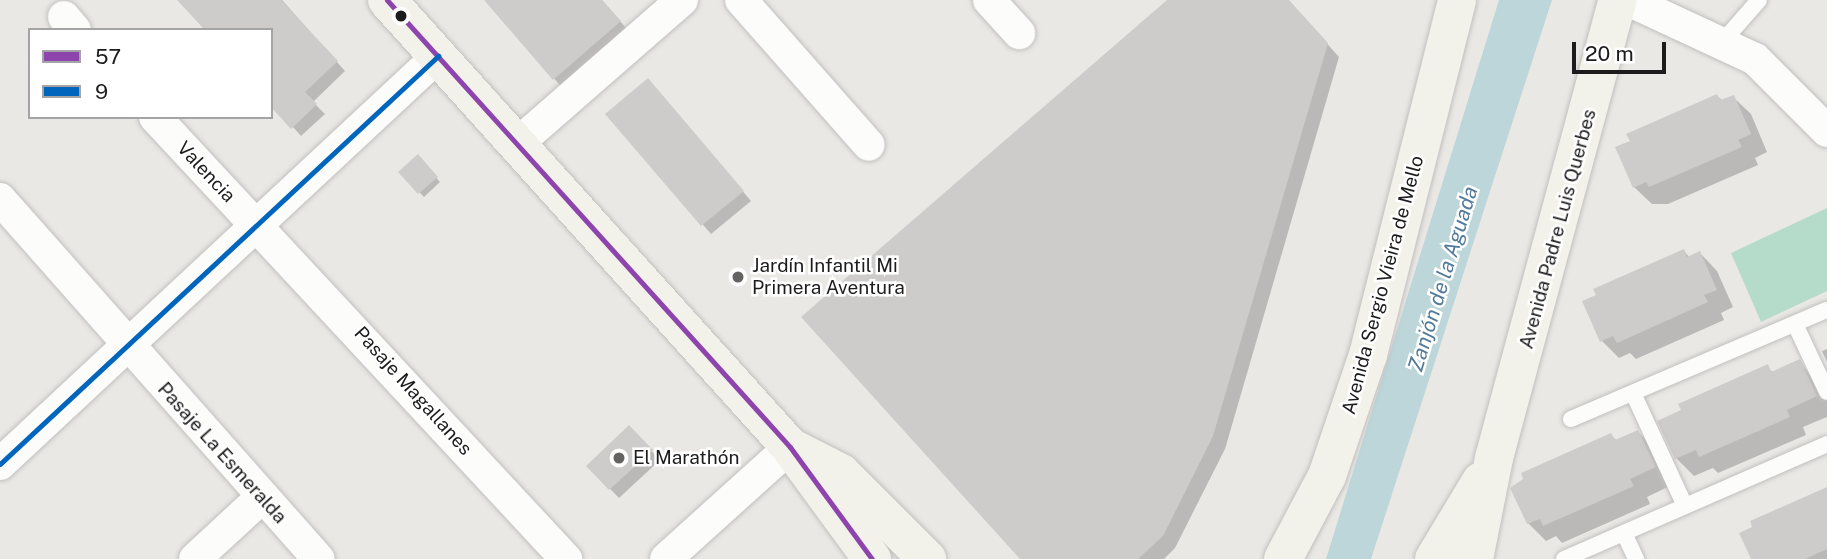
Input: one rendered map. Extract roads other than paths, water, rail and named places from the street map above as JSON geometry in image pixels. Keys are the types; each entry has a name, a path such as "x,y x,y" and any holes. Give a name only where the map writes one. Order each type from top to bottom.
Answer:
{"main road":[{"path":"387,0 790,447 872,559"},
{"name":"Avenida Sergio Vieira de Mello","path":"1283,559 1327,476 1368,355 1457,0"},
{"name":"Avenida Padre Luis Querbes","path":"1494,458 1618,0"},
{"path":"790,447 841,473 927,559"},
{"path":"1434,559 1494,458"},
{"path":"1474,559 1494,458"}],"street":[{"path":"517,144 682,0"},
{"path":"741,0 869,145"},
{"path":"989,0 1019,33"},
{"path":"1628,0 1724,40 1755,59 1827,131"},
{"path":"3,456 128,345 438,56"},
{"name":"Valencia","path":"157,119 257,225"},
{"name":"Pasaje La Esmeralda","path":"0,199 319,559"},
{"name":"Pasaje Magallanes","path":"257,225 566,559"},
{"path":"666,559 790,447"},
{"path":"195,559 262,497"}],"lane":[{"path":"1724,40 1759,0"},
{"path":"1571,419 1827,310"},
{"path":"1795,324 1827,392"},
{"path":"1633,393 1685,506"},
{"path":"1564,559 1827,444"},
{"path":"1624,533 1636,559"}],"water":[{"name":"Zanjón de la Aguada","path":"1499,0 1552,0 1371,559 1326,559"}],"place":[{"name":"Jardín Infantil Mi Primera Aventura","path":"738,277"},
{"name":"El Marathón","path":"619,458"}]}
